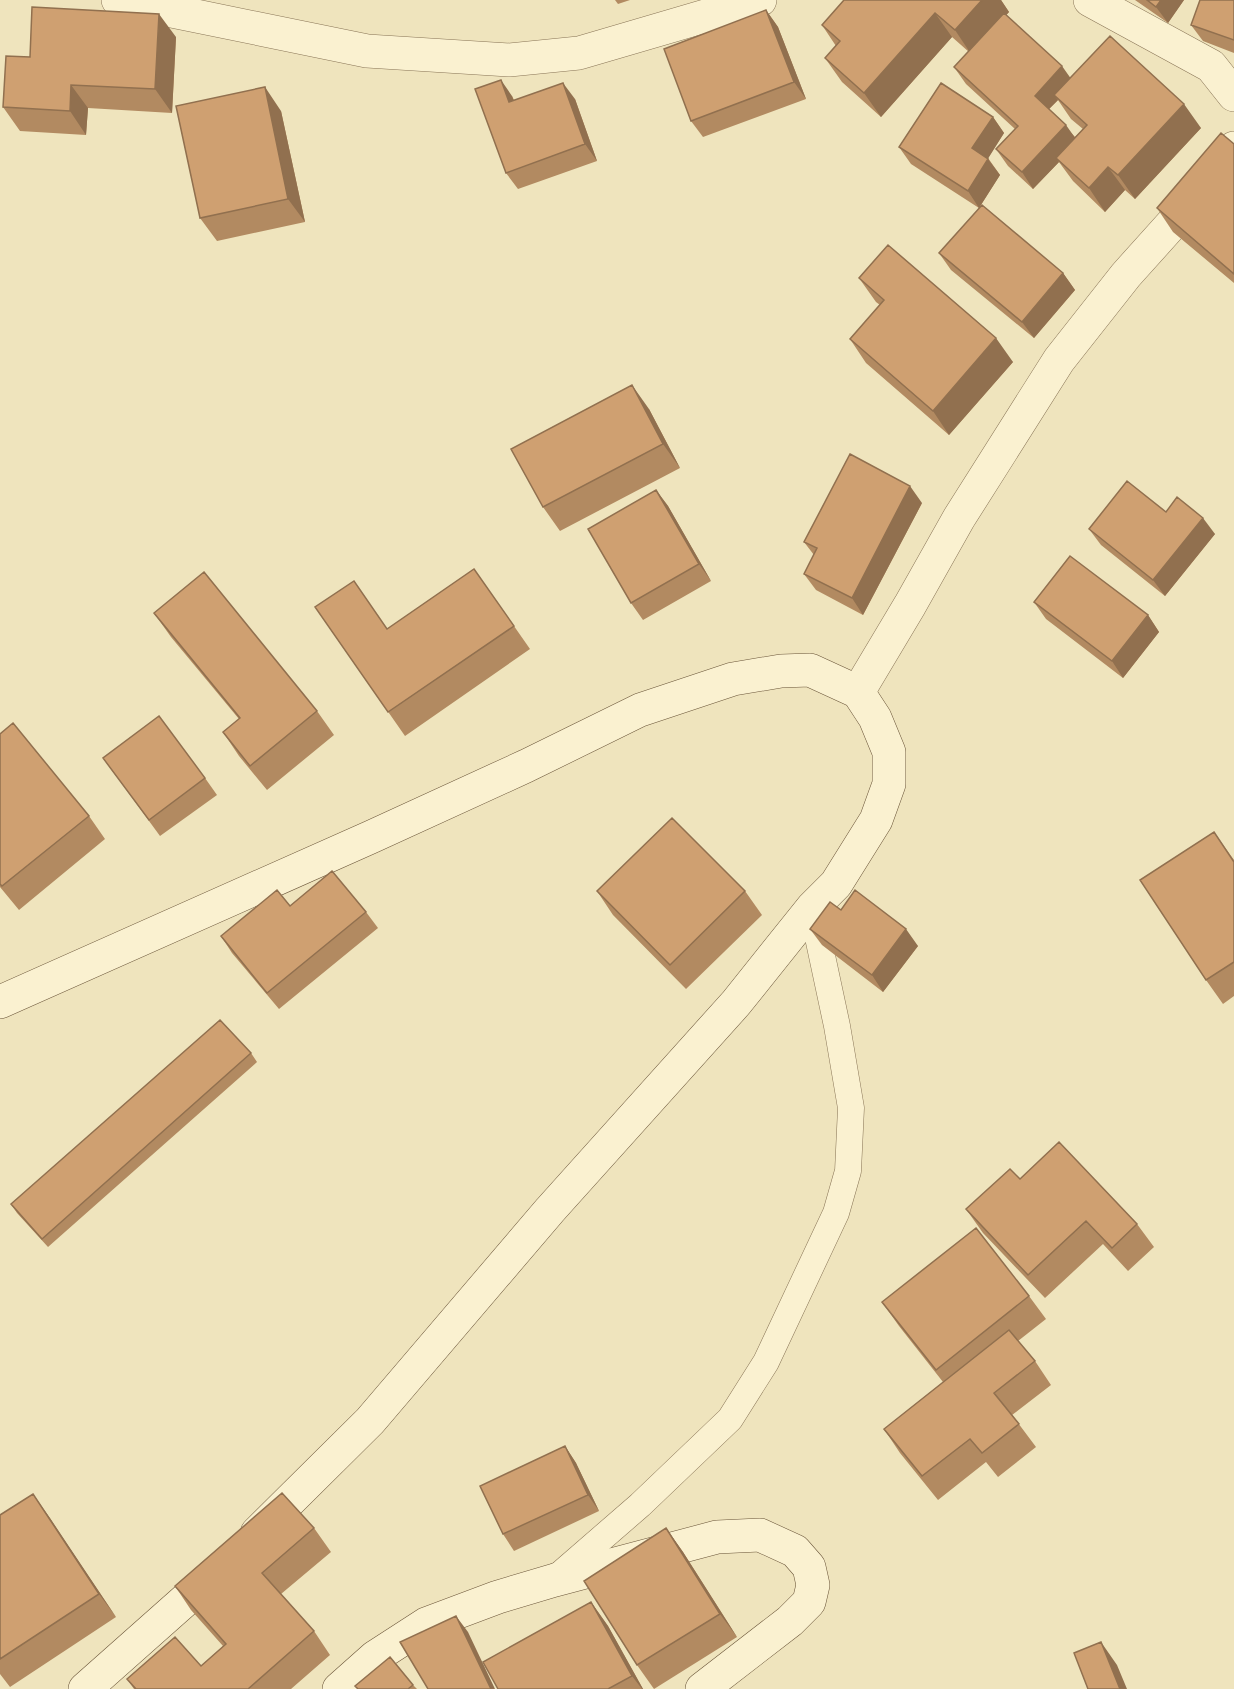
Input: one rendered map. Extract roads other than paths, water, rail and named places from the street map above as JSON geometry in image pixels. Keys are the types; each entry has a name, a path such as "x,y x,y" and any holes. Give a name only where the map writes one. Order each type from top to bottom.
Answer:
{"main road":[{"path":"120,0 367,51 509,60 579,53 760,0"},
{"path":"1090,0 1211,66 1234,95"},
{"path":"858,692 959,518 1059,360 1126,274 1179,216 1234,148"},
{"path":"0,1002 59,978 526,766 640,710 732,679 781,670 810,670 858,692 875,718 889,752 889,784 876,820 836,884 812,908 736,1003 550,1210 370,1421 218,1571 85,1689"},
{"path":"339,1689 375,1657 426,1624 498,1597 717,1537 760,1535 795,1551 809,1567 813,1585 808,1602 790,1621 702,1689"}],"lane":[{"path":"555,1580 640,1505 730,1419 765,1362 836,1213 848,1171 850,1108 837,1026 812,908"}]}
